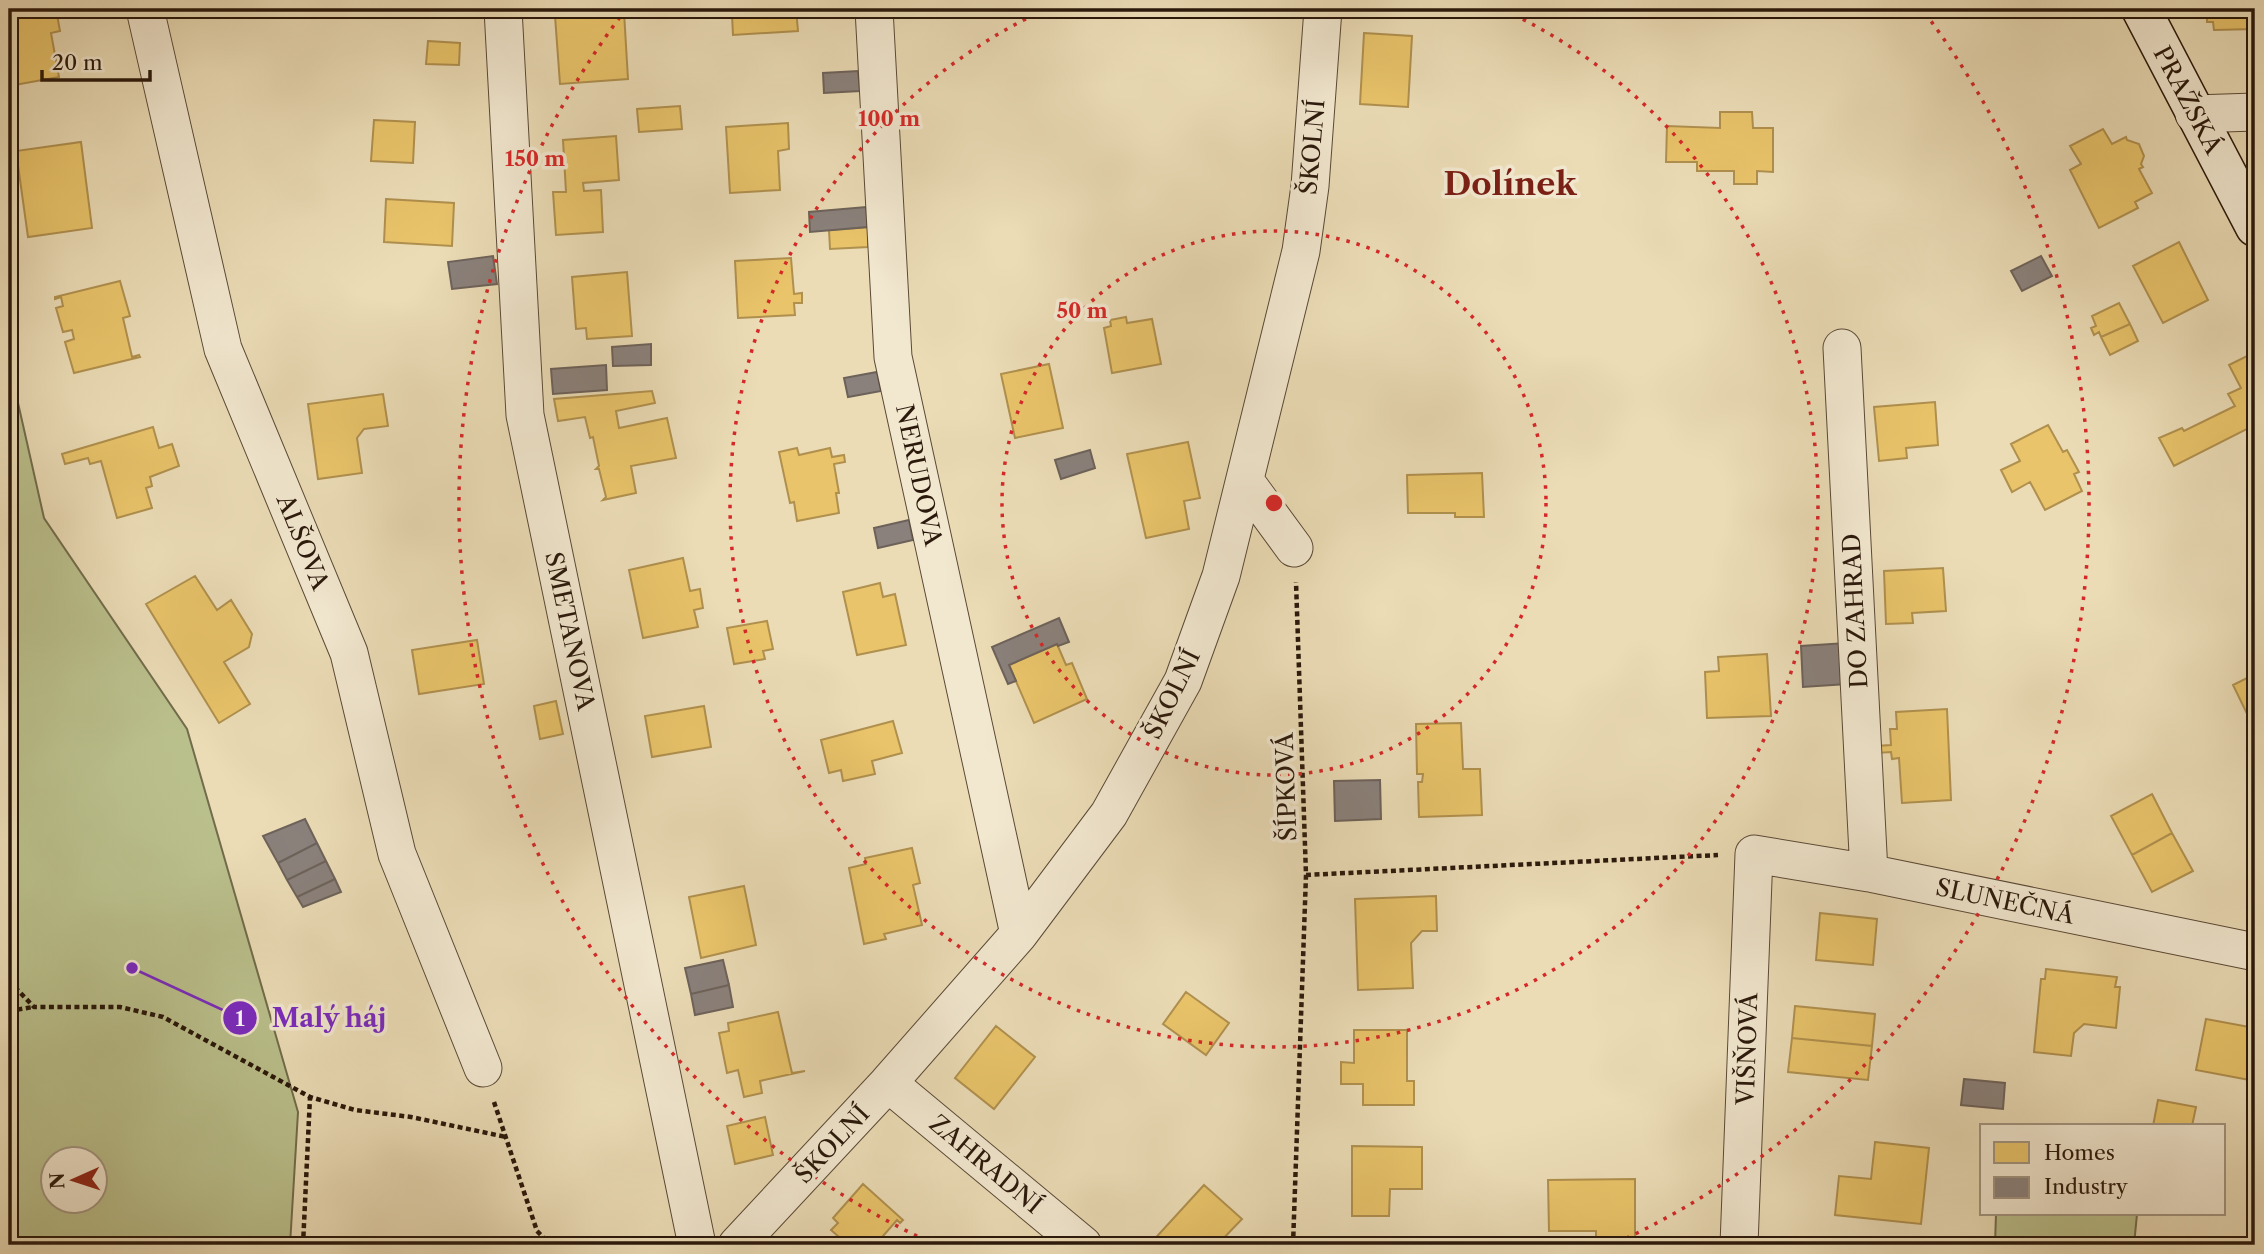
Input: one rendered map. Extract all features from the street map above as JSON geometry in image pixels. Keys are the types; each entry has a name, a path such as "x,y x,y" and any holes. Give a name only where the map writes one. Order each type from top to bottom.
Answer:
{"street":[{"name":"ALŠOVA","path":"145,9 223,349 349,653 397,854 483,1068"},
{"name":"SMETANOVA","path":"503,9 525,415 697,1245"},
{"name":"NERUDOVA","path":"874,9 893,357 1019,934"},
{"name":"ŠKOLNÍ","path":"737,1245 888,1083 1019,934 1109,814 1183,681 1222,576 1301,251 1310,186 1323,9"},
{"name":"PRAŽSKÁ","path":"2141,9 2255,227"},
{"path":"2194,114 2255,112"},
{"name":"DO ZAHRAD","path":"1842,348 1868,873"},
{"path":"1245,481 1294,548"},
{"name":"SLUNEČNÁ","path":"1754,853 1868,873 2255,952"},
{"name":"VIŠŇOVÁ","path":"1739,1245 1754,853"},
{"name":"ZAHRADNÍ","path":"888,1083 1083,1245"}],"path":[{"name":"ŠÍPKOVÁ","path":"1293,1245 1306,876 1294,548"},
{"path":"1306,876 1754,853"},
{"path":"9,981 34,1007"},
{"path":"9,1011 34,1007 120,1007 163,1017 310,1097 355,1110 411,1116 506,1137"},
{"path":"483,1068 537,1231 551,1245"},
{"path":"303,1245 310,1097"}],"green space":[{"path":"9,363 44,518 187,729 298,1112 290,1245 9,1245"},
{"path":"1996,1216 2137,1216 2134,1245 1995,1245"}],"building: Homes":[{"path":"9,9 56,9 60,31 51,33 59,77 9,86"},
{"path":"726,9 796,9 798,31 733,35 732,15 726,16"},
{"path":"2207,9 2255,9 2255,29 2214,30 2213,22 2207,22"},
{"path":"624,12 628,79 560,84 555,16"},
{"path":"1364,33 1412,36 1408,107 1360,104"},
{"path":"428,41 460,43 459,65 426,64"},
{"path":"680,106 682,129 639,132 637,109"},
{"path":"1720,112 1752,112 1753,128 1773,128 1773,172 1757,171 1757,184 1734,184 1734,171 1697,171 1697,162 1666,162 1667,126 1720,128"},
{"path":"374,120 415,122 413,163 371,161"},
{"path":"788,123 789,149 778,151 780,190 730,193 726,127"},
{"path":"2103,129 2112,144 2126,137 2127,140 2139,144 2144,156 2141,164 2143,167 2139,169 2152,193 2135,202 2138,208 2099,228 2070,170 2081,164 2070,146"},
{"path":"616,136 619,180 583,183 584,191 601,190 603,232 556,235 553,192 566,192 563,140"},
{"path":"81,142 92,228 28,237 16,151"},
{"path":"386,199 454,203 452,246 384,242"},
{"path":"868,227 868,247 830,249 829,230"},
{"path":"2179,242 2208,300 2163,323 2133,266"},
{"path":"791,258 794,294 802,293 802,303 794,303 795,315 738,318 735,261"},
{"path":"627,272 632,336 587,339 586,328 576,329 572,277"},
{"path":"120,281 130,316 123,318 132,357 140,357 74,373 65,342 74,339 72,330 63,332 56,308 63,306 61,297 55,297"},
{"path":"2119,303 2130,324 2101,337 2099,332 2094,335 2091,328 2096,326 2092,316"},
{"path":"1126,317 1127,323 1152,319 1161,364 1112,373 1104,328 1111,326 1110,320"},
{"path":"2130,324 2138,341 2110,355 2101,337"},
{"path":"2255,352 2255,425 2174,466 2159,438 2182,428 2184,431 2235,406 2228,394 2241,388 2229,365"},
{"path":"1049,364 1063,428 1015,438 1001,374"},
{"path":"652,391 655,403 616,411 619,428 667,418 676,458 631,466 636,493 603,500 606,497 599,469 596,469 599,466 593,437 590,438 585,417 558,421 554,399"},
{"path":"383,394 388,426 364,429 357,438 362,473 318,479 308,404"},
{"path":"1935,402 1938,445 1906,448 1907,458 1879,461 1874,407"},
{"path":"2048,425 2063,452 2067,450 2079,472 2074,474 2082,491 2045,510 2030,482 2012,492 2001,470 2020,461 2011,444"},
{"path":"153,427 159,448 172,444 179,466 150,477 152,486 146,488 152,508 117,518 101,461 90,464 88,458 65,464 62,454"},
{"path":"1188,442 1200,498 1184,501 1189,529 1146,538 1127,454"},
{"path":"797,448 799,455 830,448 832,457 844,455 845,462 834,464 839,513 797,521 794,502 790,503 779,452"},
{"path":"1482,473 1484,517 1455,517 1455,513 1408,513 1407,475"},
{"path":"683,558 690,591 700,589 703,608 694,610 698,627 643,638 629,570"},
{"path":"1943,568 1946,611 1912,613 1913,623 1886,624 1884,571"},
{"path":"195,576 217,610 231,600 252,634 249,647 224,662 250,704 219,723 146,604"},
{"path":"880,583 883,597 895,594 906,645 857,655 843,592"},
{"path":"767,621 773,649 763,651 765,659 734,664 727,628"},
{"path":"477,640 484,684 419,694 412,650"},
{"path":"1057,644 1066,665 1072,663 1087,699 1034,723 1009,665"},
{"path":"1767,654 1771,716 1707,718 1705,672 1719,671 1718,657"},
{"path":"2255,674 2255,720 2251,722 2233,685"},
{"path":"556,701 563,734 540,739 534,706"},
{"path":"704,706 711,747 652,757 645,716"},
{"path":"1947,709 1951,800 1902,803 1899,758 1892,759 1891,752 1877,753 1876,746 1891,745 1890,729 1897,729 1896,712"},
{"path":"893,721 902,753 872,761 875,774 843,781 841,770 829,773 821,740"},
{"path":"1461,723 1463,769 1480,769 1482,815 1419,817 1418,782 1422,782 1423,774 1417,774 1416,724"},
{"path":"2152,794 2172,833 2132,855 2111,816"},
{"path":"2172,833 2193,871 2152,892 2132,855"},
{"path":"912,848 920,883 913,885 922,925 884,934 886,939 864,944 849,868 866,864 865,858"},
{"path":"744,886 756,945 701,958 689,897"},
{"path":"1436,896 1437,931 1422,931 1411,943 1413,988 1358,990 1355,899"},
{"path":"1820,913 1877,919 1873,965 1816,960"},
{"path":"2046,969 2117,977 2115,987 2120,987 2116,1028 2084,1024 2074,1033 2071,1056 2034,1052 2041,979 2045,979"},
{"path":"1186,992 1229,1023 1206,1055 1163,1024"},
{"path":"1795,1006 1875,1014 1872,1046 1792,1038"},
{"path":"778,1012 792,1073 805,1071 760,1081 762,1093 744,1097 738,1070 727,1073 719,1033 729,1031 728,1023"},
{"path":"2206,1019 2255,1028 2255,1081 2196,1070"},
{"path":"996,1026 1035,1057 994,1109 955,1078"},
{"path":"1354,1030 1407,1030 1407,1081 1414,1081 1414,1105 1363,1105 1363,1084 1341,1084 1341,1062 1354,1063"},
{"path":"1792,1038 1872,1046 1868,1080 1788,1072"},
{"path":"2158,1100 2196,1107 2192,1124 2153,1124"},
{"path":"765,1117 773,1155 735,1164 727,1126"},
{"path":"1875,1142 1929,1148 1921,1224 1835,1215 1839,1176 1871,1179"},
{"path":"1352,1146 1422,1147 1422,1189 1390,1189 1389,1216 1352,1216"},
{"path":"1635,1179 1635,1245 1596,1245 1596,1231 1549,1231 1548,1180"},
{"path":"863,1184 903,1220 900,1223 897,1220 883,1236 886,1239 881,1245 848,1245 831,1230 838,1223 833,1218"},
{"path":"1204,1185 1242,1219 1219,1245 1149,1245"}],"building: Industry":[{"path":"858,71 860,91 824,93 823,73"},
{"path":"866,207 868,227 810,232 809,212"},
{"path":"493,256 497,284 452,289 448,262"},
{"path":"2041,256 2052,276 2022,291 2011,271"},
{"path":"651,344 651,365 613,366 612,347"},
{"path":"606,365 607,390 553,394 551,369"},
{"path":"877,372 881,391 848,397 844,378"},
{"path":"1090,450 1095,468 1061,479 1055,460"},
{"path":"909,520 913,540 878,548 874,528"},
{"path":"1059,618 1069,642 1058,646 1057,644 1009,665 1016,681 1008,684 992,647"},
{"path":"1846,643 1847,684 1803,687 1801,646"},
{"path":"1380,780 1381,819 1335,821 1334,781"},
{"path":"305,819 317,843 278,863 263,836"},
{"path":"317,843 326,861 287,880 278,863"},
{"path":"326,861 335,879 297,897 287,880"},
{"path":"335,879 341,892 303,907 297,897"},
{"path":"723,960 729,985 691,994 685,968"},
{"path":"729,985 733,1007 695,1015 691,994"},
{"path":"1964,1079 2005,1083 2003,1109 1961,1105"}],"place":[{"name":"Malý háj","path":"132,968"}],"district":[{"name":"Dolínek","path":"1510,183"}]}
